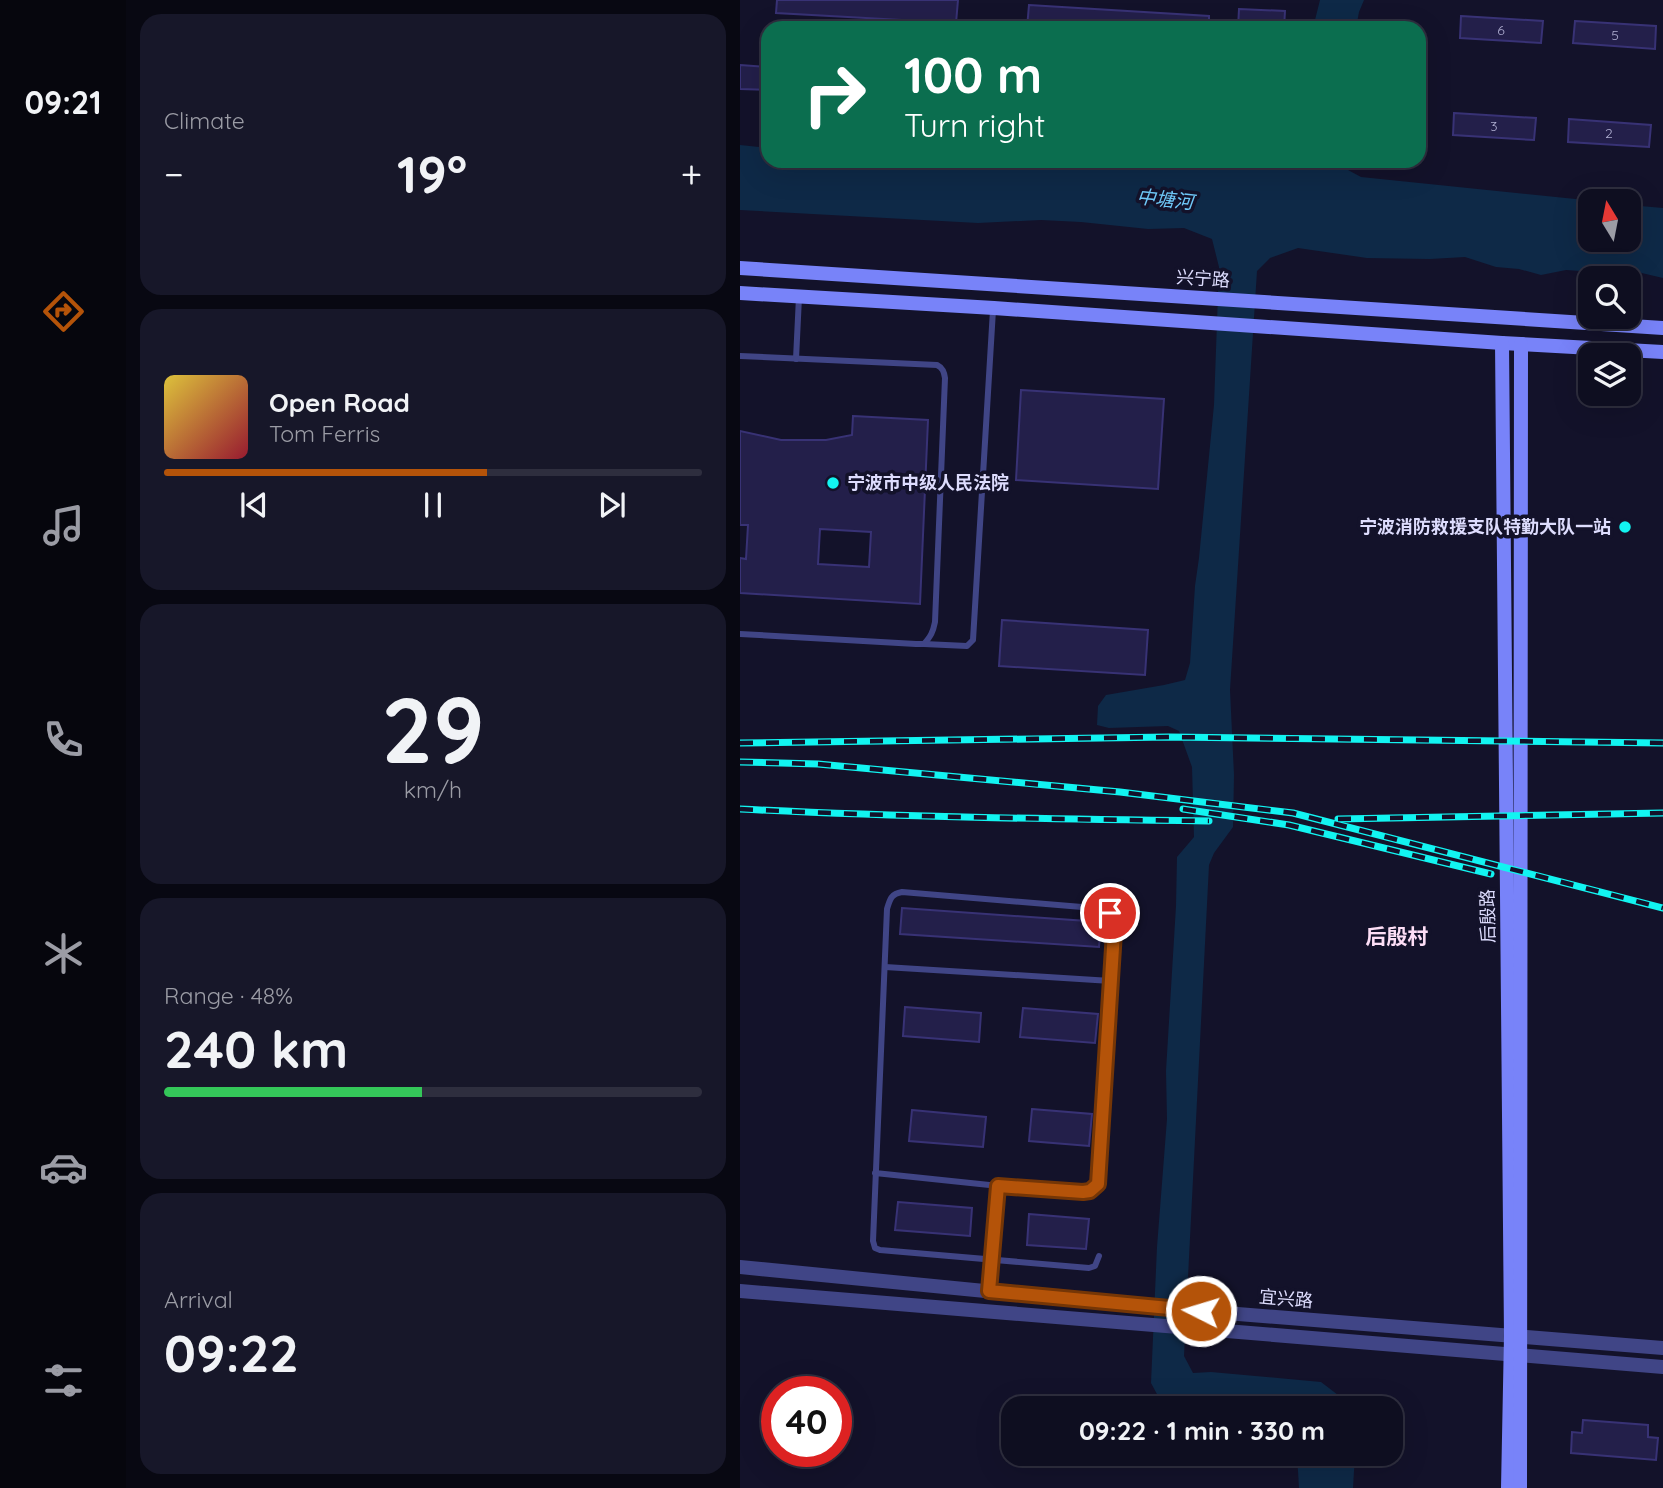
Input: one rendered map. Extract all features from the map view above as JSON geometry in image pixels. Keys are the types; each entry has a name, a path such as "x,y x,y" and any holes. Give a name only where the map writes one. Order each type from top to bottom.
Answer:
{"main road":[{"name":"兴宁路","path":"740,268 1663,328"},
{"path":"740,293 1663,352"},
{"name":"后殷路","path":"1502,343 1516,1336"},
{"name":"后殷路","path":"1520,1488 1515,1434 1515,1373 1521,344"},
{"name":"后殷路","path":"1508,1488 1515,1434"}],"street":[{"name":"宜兴路","path":"740,1268 1139,1306 1663,1348"},
{"name":"宜兴路","path":"740,1291 1663,1367"}],"lane":[{"path":"796,359 800,297"},
{"path":"740,634 967,646 973,640 994,308"},
{"path":"740,356 937,365 942,368 944,372 935,622 933,632 924,644"},
{"path":"875,1173 1083,1192 1090,1191 1098,1184 1114,922 1106,909 902,892 890,897 887,909 875,1173 873,1241 875,1248 880,1250 1089,1268 1095,1266 1099,1256"},
{"path":"885,967 1111,982"},
{"path":"989,1291 998,1186"}],"water":[{"path":"1320,0 1364,0 1357,21 1315,21"},
{"name":"中塘河","path":"740,145 761,147 761,168 1347,168 1361,177 1578,199 1578,252 1641,252 1641,206 1663,208 1663,278 1641,273 1641,266 1578,266 1578,271 1566,270 1541,275 1496,267 1465,257 1367,258 1298,248 1270,258 1257,271 1230,690 1234,775 1233,827 1214,853 1209,865 1184,1356 1193,1373 1211,1372 1321,1382 1339,1396 1158,1396 1151,1383 1157,1247 1167,1119 1166,1071 1177,857 1194,837 1192,767 1179,731 1168,726 1109,728 1097,725 1098,706 1106,695 1185,680 1190,663 1195,586 1214,405 1219,267 1212,239 1184,228 1148,229 1041,220 978,223 740,210"},
{"path":"1298,1466 1354,1466 1353,1488 1299,1488"}],"building":[{"path":"777,0 958,0 956,21 776,13"},
{"path":"1029,5 1209,16 1209,21 1028,21"},
{"path":"1239,9 1285,11 1284,21 1238,21"},
{"path":"1461,16 1543,21 1541,43 1460,38"},
{"path":"1575,21 1656,26 1655,49 1573,43"},
{"path":"740,65 761,66 761,90 740,89"},
{"path":"1454,113 1536,118 1534,140 1453,135"},
{"path":"1569,119 1651,125 1649,147 1568,142"},
{"path":"1021,390 1164,399 1158,489 1016,480"},
{"name":"宁波市中级人民法院","path":"853,416 928,420 920,604 740,593 740,558 746,559 748,525 740,525 740,431 781,440 826,440 852,435","holes":["820,529 871,532 869,567 818,564"]},
{"path":"1002,620 1148,630 1145,675 999,666"},
{"path":"902,908 1101,922 1099,947 900,934"},
{"path":"905,1007 981,1013 979,1042 903,1036"},
{"path":"1023,1008 1098,1014 1095,1043 1020,1037"},
{"path":"1032,1109 1092,1114 1089,1146 1029,1141"},
{"path":"912,1110 986,1117 983,1147 909,1141"},
{"path":"898,1202 972,1208 970,1236 895,1230"},
{"path":"1029,1214 1089,1219 1086,1249 1027,1245"},
{"path":"1583,1420 1648,1425 1648,1437 1658,1438 1656,1460 1571,1453 1572,1432 1582,1433"}],"railway":[{"path":"740,743 1169,737 1663,743"},
{"path":"740,762 818,764 1120,792 1293,813 1663,908"},
{"path":"740,809 916,816 1209,821"},
{"path":"1183,809 1289,825 1491,874"},
{"path":"1338,819 1663,813"}],"place":[{"name":"宁波市中级人民法院","path":"833,483"},
{"name":"宁波消防救援支队特勤大队一站","path":"1625,527"}],"district":[{"name":"后殷村","path":"1397,937"}],"route":[{"path":"1110,913 1114,932 1098,1184 1090,1191 1083,1192 998,1186 989,1291 1201,1311"}]}
